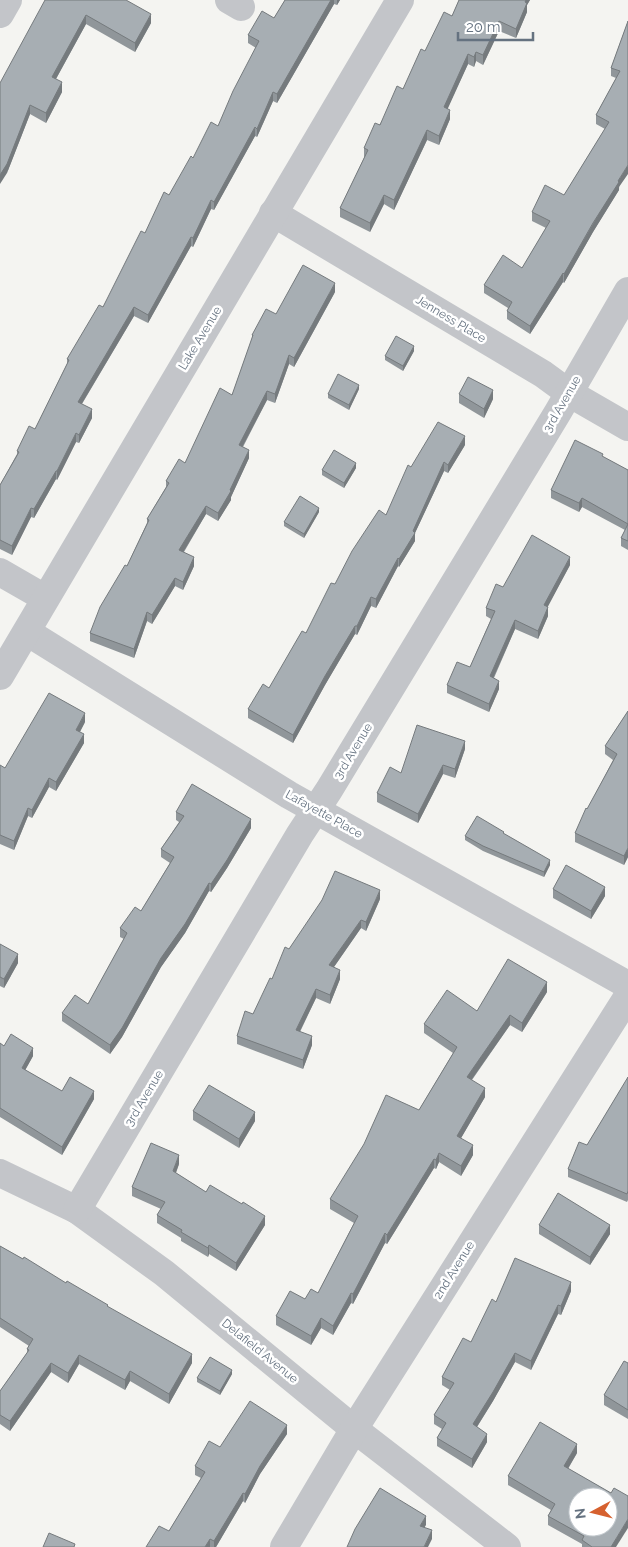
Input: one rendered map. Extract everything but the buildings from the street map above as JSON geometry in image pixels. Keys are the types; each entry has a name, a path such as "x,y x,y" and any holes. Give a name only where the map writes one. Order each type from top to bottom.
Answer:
{"street":[{"path":"0,14 8,0"},
{"name":"Lake Avenue","path":"0,676 400,0"},
{"name":"Jenness Place","path":"273,213 543,374 569,392 628,427"},
{"name":"3rd Avenue","path":"77,1210 300,834 569,392 628,291"},
{"path":"0,572 45,598"},
{"name":"Lafayette Place","path":"26,632 289,795 628,984"},
{"name":"2nd Avenue","path":"284,1547 354,1429 628,996"},
{"name":"Delafield Avenue","path":"0,1174 77,1210 164,1273 354,1429 507,1547"}]}
